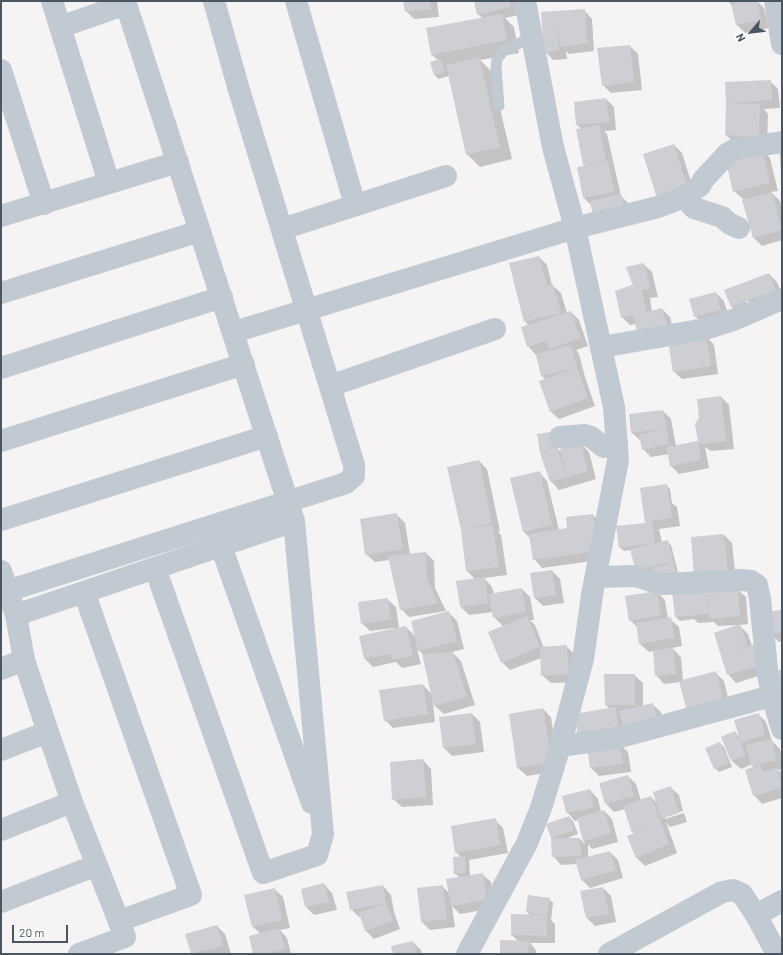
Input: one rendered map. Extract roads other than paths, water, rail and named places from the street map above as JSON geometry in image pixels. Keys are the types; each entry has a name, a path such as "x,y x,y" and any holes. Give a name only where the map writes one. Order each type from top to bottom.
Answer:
{"street":[{"path":"52,1 109,183"},
{"path":"16,615 221,546 346,483 354,476 354,465 308,310 239,90 214,1"},
{"path":"296,1 355,205"},
{"path":"467,954 527,843 541,808 560,746 583,659 596,577 618,460 614,408 575,228 553,148 531,38 526,1"},
{"path":"775,1 782,44"},
{"path":"60,27 126,3 291,511 323,834 317,855 263,874 155,568"},
{"path":"1,70 44,204"},
{"path":"234,332 575,228 658,207 684,197 700,186 703,180 728,154 736,149 782,142"},
{"path":"1,216 178,162"},
{"path":"282,229 446,176"},
{"path":"684,197 694,208 722,217 730,224 739,228"},
{"path":"1,293 200,231"},
{"path":"1,368 222,297"},
{"path":"601,348 705,330 736,319 782,299"},
{"path":"330,386 495,329"},
{"path":"1,441 244,364"},
{"path":"560,437 585,435 591,437 604,447 617,445"},
{"path":"1,520 267,436"},
{"path":"79,954 125,937 72,802 24,660 16,615 3,585 291,511"},
{"path":"221,546 323,834"},
{"path":"596,577 636,576 657,584 751,581 757,585 759,590 764,652 777,694 782,729"},
{"path":"84,592 191,895 119,921"},
{"path":"1,669 24,660"},
{"path":"560,746 617,738 777,694"},
{"path":"1,750 48,732"},
{"path":"1,830 72,802"},
{"path":"1,902 97,865"},
{"path":"609,954 727,890 733,890 742,894 756,915 771,952"},
{"path":"756,915 782,901"}],"lane":[{"path":"499,106 496,68 497,59 504,50 531,38"}]}
